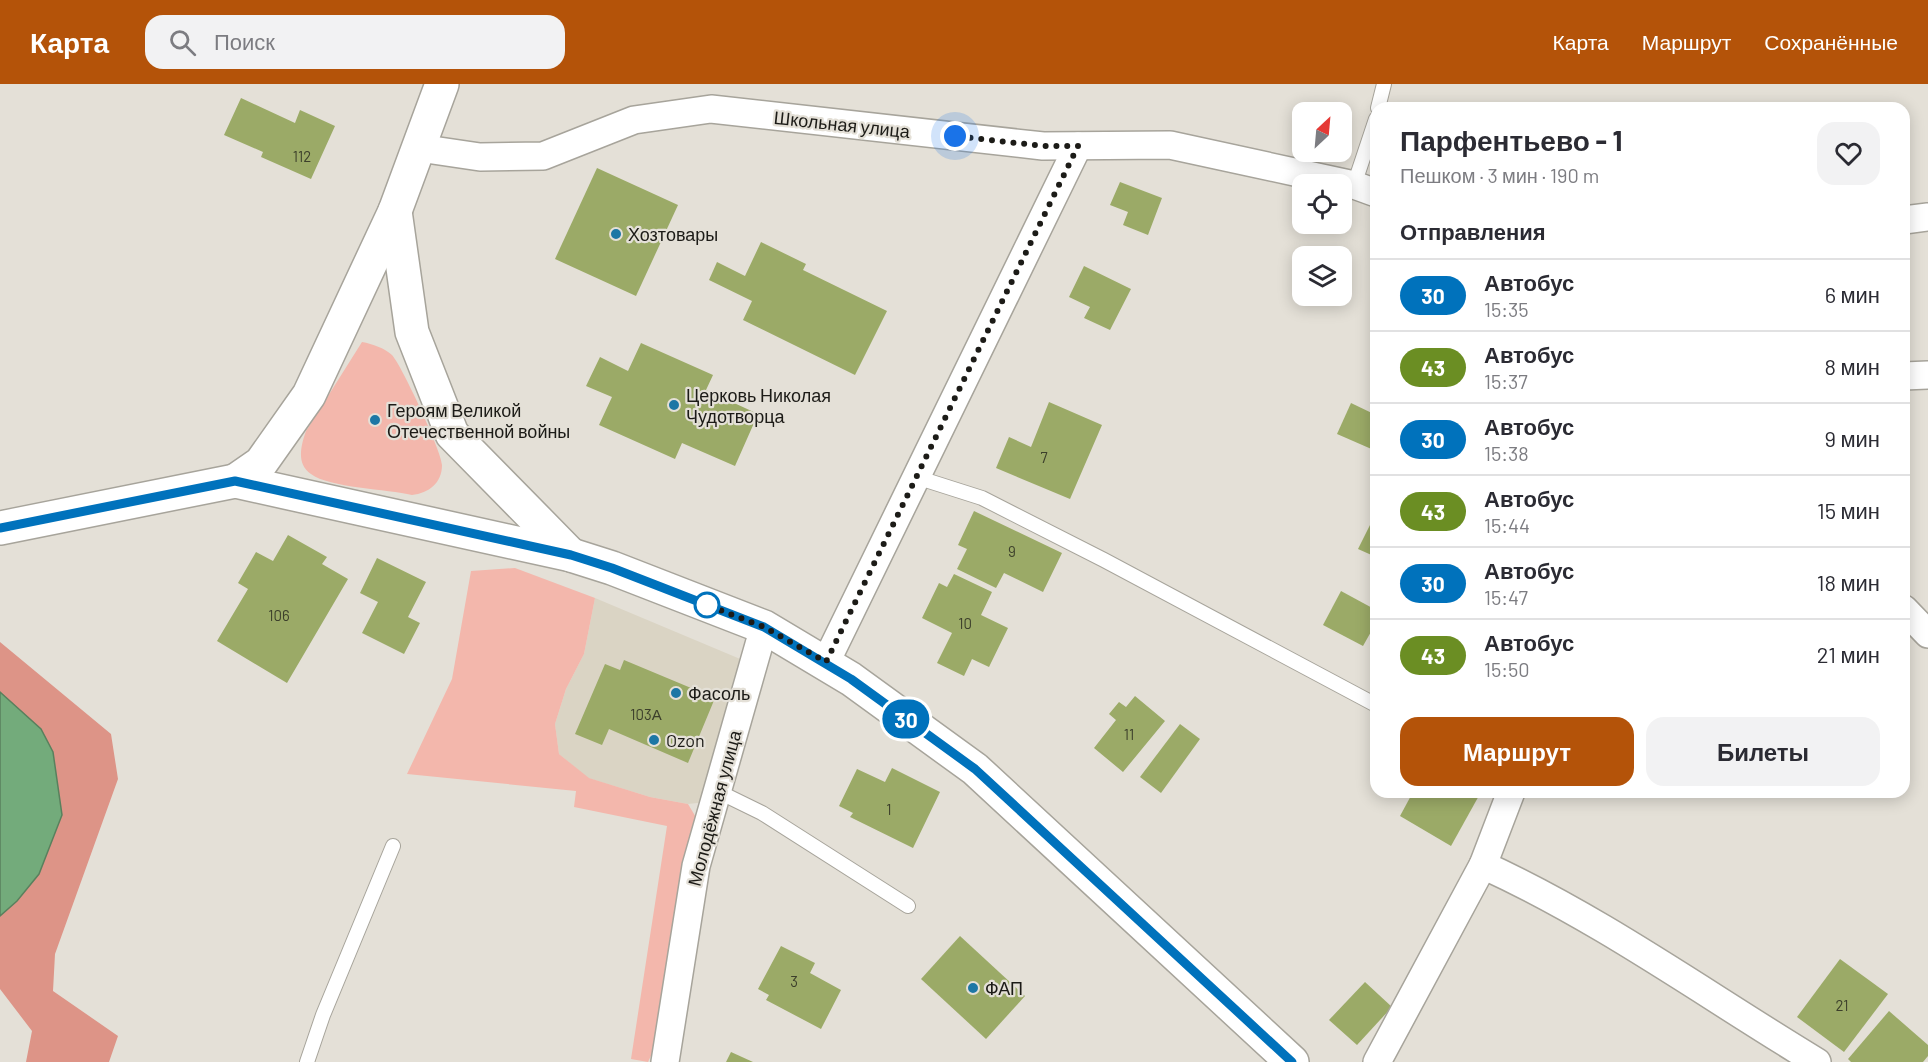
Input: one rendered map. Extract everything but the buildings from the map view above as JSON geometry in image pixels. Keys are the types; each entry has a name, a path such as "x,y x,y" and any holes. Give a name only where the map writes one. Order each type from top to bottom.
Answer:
{"street":[{"path":"0,528 235,481 261,463 309,395 395,211 442,84"},
{"name":"Школьная улица","path":"419,148 480,157 543,156 634,120 711,109 1043,146 1170,145 1364,189"},
{"path":"826,662 1078,146"},
{"path":"395,211 412,332 452,434 571,555"},
{"path":"1910,219 1928,217"},
{"path":"1910,376 1928,375"},
{"path":"235,481 571,555 612,568 764,627 826,662 975,769 1292,1062"},
{"path":"1910,615 1928,634"},
{"name":"Молодёжная улица","path":"665,1062 696,866 764,627"},
{"path":"1377,1062 1482,865 1509,798"},
{"path":"1482,865 1543,892 1656,959 1817,1062"}],"lane":[{"path":"1379,102 1383,84"},
{"path":"1364,189 1370,154"},
{"path":"916,477 982,498 1370,702"},
{"path":"717,791 762,813 908,906"},
{"path":"307,1062 323,1015 393,846"}],"shaded area":[{"path":"362,342 385,350 392,355 429,427 442,465 437,482 424,492 412,495 331,482 311,474 303,465 301,448 306,431"},
{"path":"515,568 595,598 584,654 566,689 555,724 559,754 589,778 650,797 688,804 697,819 657,1043 648,1062 631,1059 667,826 574,807 576,791 407,774 452,679 471,571"},
{"path":"595,598 745,661 706,802 688,804 650,797 588,778 559,754 555,724 566,689 584,654"},
{"path":"0,642 111,734 118,779 55,954 53,991 118,1036 109,1062 26,1062 32,1031 0,989 0,916 17,901 39,874 62,815 53,752 0,692"},
{"path":"0,692 41,729 53,752 62,815 39,874 17,901 0,916"}],"bus line":[{"name":"30","path":"0,528 235,481 571,555 612,568 764,627 826,662 975,769 1292,1062"}],"place":[{"name":"Хозтовары","path":"616,234"},
{"name":"Церковь Николая Чудотворца","path":"674,405"},
{"name":"Героям Великой Отечественной войны","path":"375,420"},
{"name":"Фасоль","path":"676,693"},
{"name":"Ozon","path":"654,740"},
{"name":"ФАП","path":"973,988"}],"route":[{"path":"707,605 699,602 764,627 826,662 1078,146 1043,146 955,136"}]}
